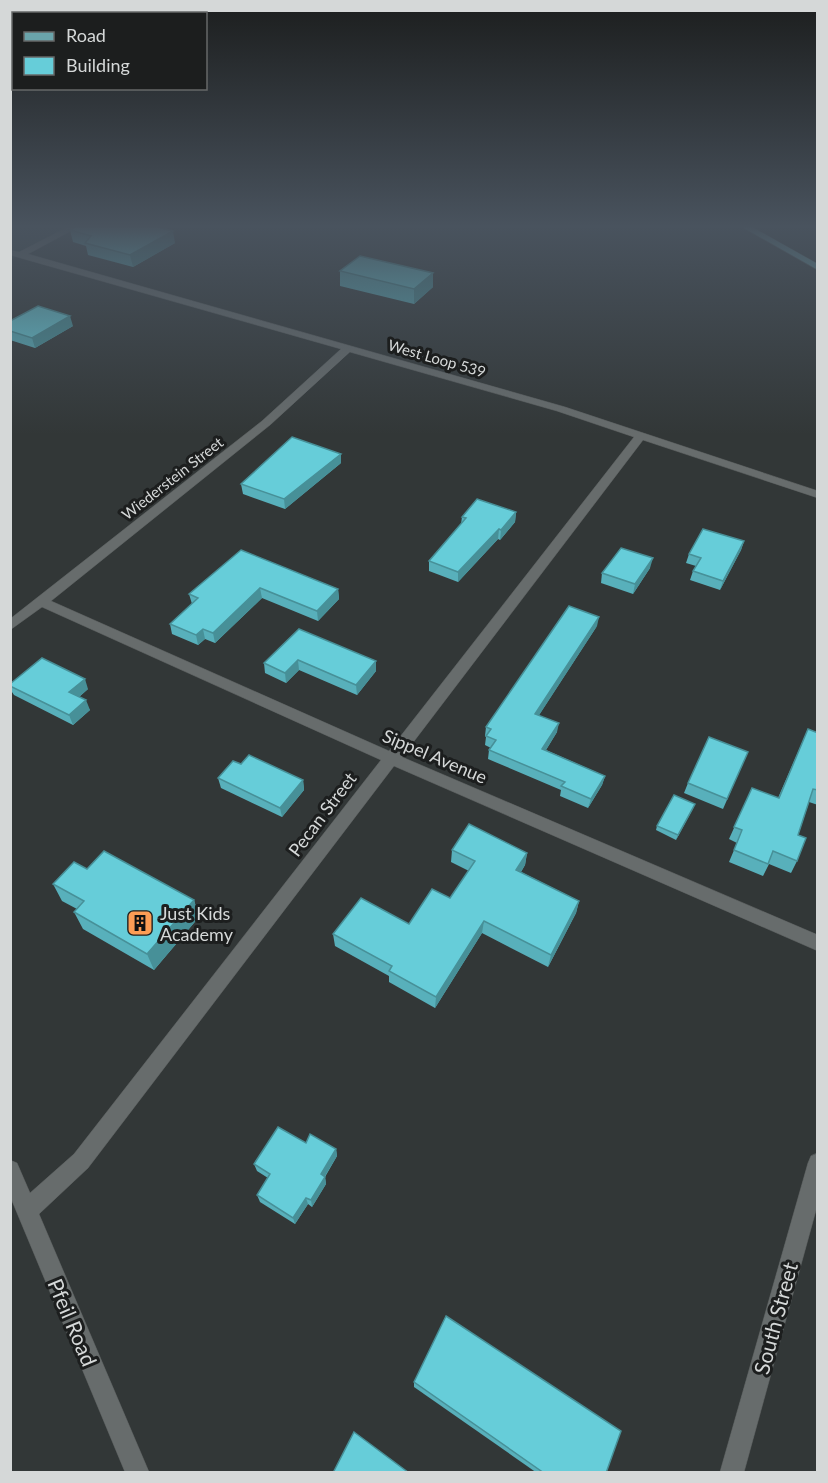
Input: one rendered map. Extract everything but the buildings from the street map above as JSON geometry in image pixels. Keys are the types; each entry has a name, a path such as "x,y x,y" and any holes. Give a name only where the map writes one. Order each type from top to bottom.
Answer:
{"street":[{"name":"West Loop 539","path":"167,296 561,409 818,495"},
{"name":"Wiederstein Street","path":"10,626 266,423 348,348"},
{"name":"Pecan Street","path":"27,1211 81,1161 641,435"},
{"name":"Sippel Avenue","path":"40,602 390,758 818,942"},
{"name":"South Street","path":"732,1473 818,1163"},
{"name":"Pfeil Road","path":"10,1170 137,1473"}],"place":[{"name":"Just Kids Academy","path":"140,923"}]}
